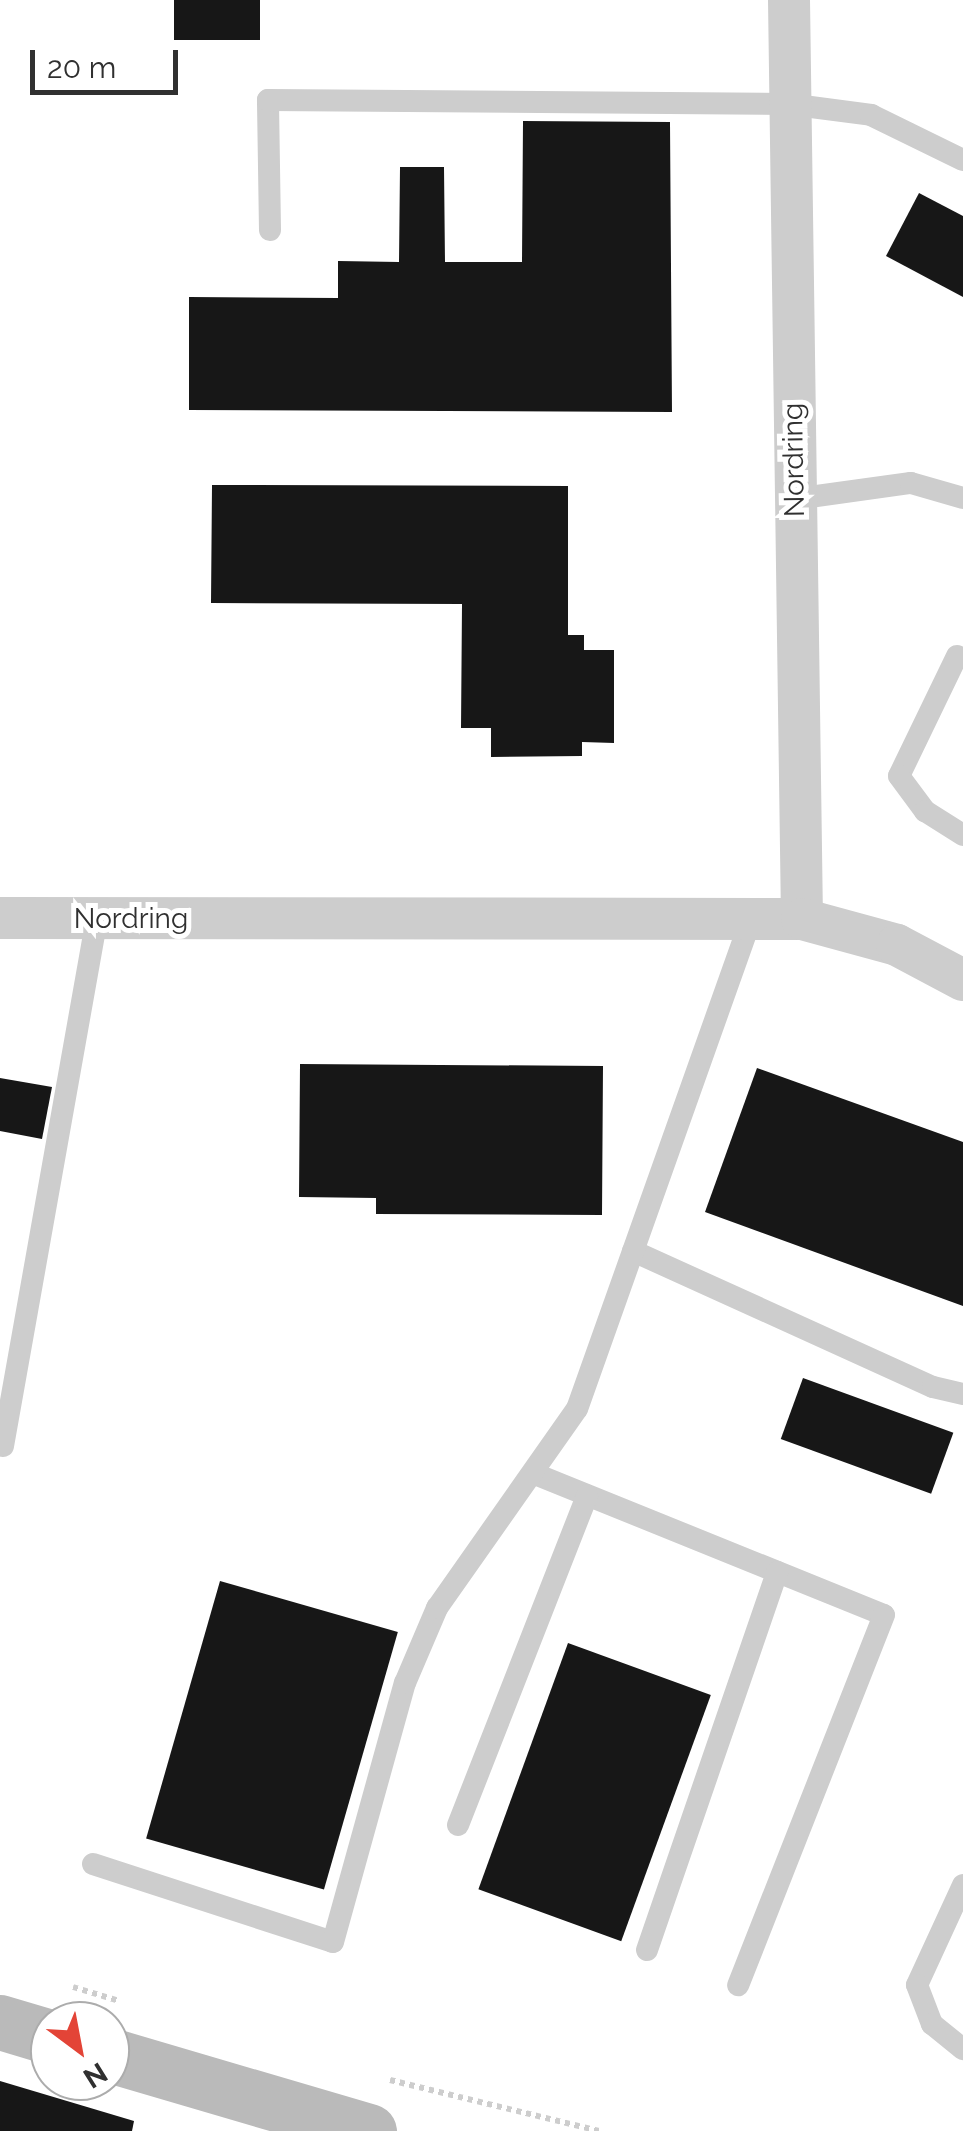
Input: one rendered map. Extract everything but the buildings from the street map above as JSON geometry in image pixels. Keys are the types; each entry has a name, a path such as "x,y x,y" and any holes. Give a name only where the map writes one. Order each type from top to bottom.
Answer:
{"main road":[{"path":"0,2022 30,2031"},
{"path":"130,2061 370,2131"}],"street":[{"name":"Nordring","path":"789,0 802,919"},
{"name":"Nordring","path":"0,918 802,919 897,946 963,980"}],"lane":[{"path":"270,230 268,100 788,104 871,115 963,160"},
{"path":"795,499 911,484 963,498"},
{"path":"957,656 899,776 924,811 963,835"},
{"path":"4,1446 97,918"},
{"path":"93,1864 332,1942 404,1683 437,1608 486,1533 535,1474 578,1409 752,919"},
{"path":"633,1251 933,1386 963,1394"},
{"path":"535,1474 884,1615 738,1985"},
{"path":"458,1825 587,1495"},
{"path":"647,1950 776,1572"},
{"path":"963,1885 917,1985 932,2024 963,2050"}]}
